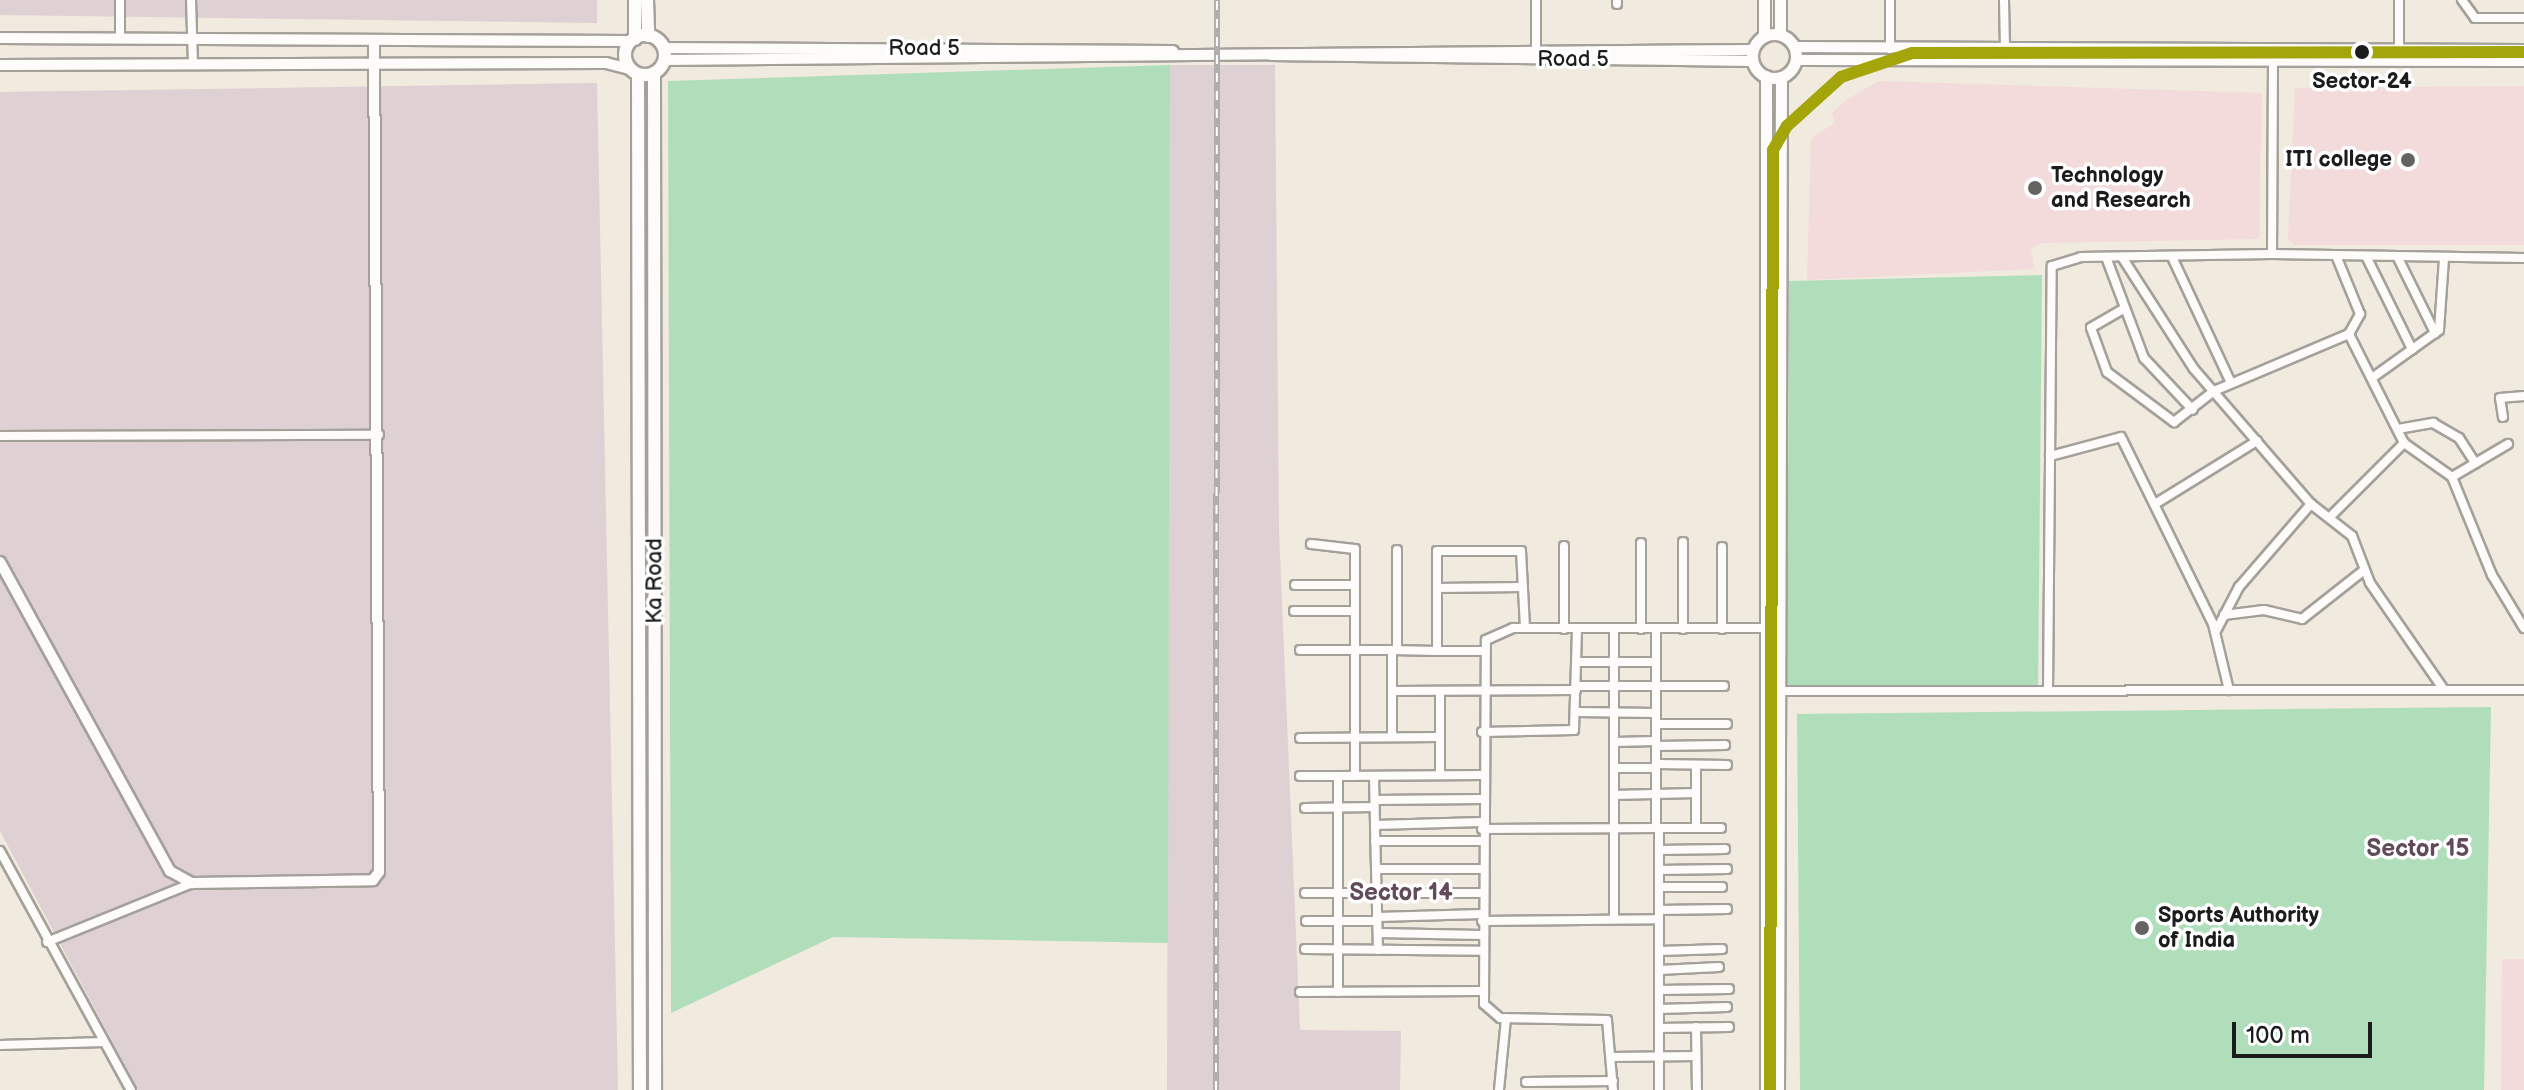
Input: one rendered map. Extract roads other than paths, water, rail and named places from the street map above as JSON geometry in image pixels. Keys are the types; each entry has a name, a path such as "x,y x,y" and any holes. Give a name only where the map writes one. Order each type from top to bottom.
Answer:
{"main road":[{"path":"635,0 638,38"},
{"path":"638,38 647,0"},
{"path":"1764,0 1764,36 1753,56 1766,76 1772,628 1766,1090"},
{"path":"1772,628 1781,77 1795,54 1780,34 1780,0"},
{"path":"1764,36 1780,34"},
{"path":"634,71 654,73 664,54 638,38"},
{"name":"Ka Road","path":"638,38 625,55 634,71 639,413 640,1090"},
{"name":"Ka Road","path":"654,73 655,1090"},
{"path":"1766,76 1781,77"},
{"path":"639,413 655,413"},
{"path":"1772,691 1778,1090"},
{"path":"640,772 655,771"}],"street":[{"path":"120,0 120,38"},
{"path":"191,0 193,63"},
{"path":"1536,0 1536,55"},
{"path":"1890,0 1890,49"},
{"path":"2004,0 2005,49"},
{"path":"2399,0 2399,55"},
{"path":"2462,0 2475,18 2524,18"},
{"path":"0,38 374,41 638,38"},
{"path":"47,942 192,883 366,883 379,872 380,435 374,41"},
{"path":"1795,54 1890,49 2273,54"},
{"path":"2399,55 2524,50"},
{"name":"Road 5","path":"664,54 1250,52 1753,56"},
{"path":"1795,54 2399,55 2524,61"},
{"path":"2272,254 2273,54"},
{"path":"0,65 193,63 374,68 606,63 634,71"},
{"path":"2048,690 2049,272 2070,258 2272,254 2337,258 2524,258"},
{"path":"2106,257 2144,358 2193,410"},
{"path":"2122,257 2160,322 2214,391 2311,504 2352,536 2363,571 2444,690"},
{"path":"2172,257 2231,383"},
{"path":"2125,308 2091,328 2111,378 2169,421 2193,410 2214,391 2349,334 2360,314 2337,258"},
{"path":"2367,258 2412,349"},
{"path":"2398,258 2435,333"},
{"path":"2372,378 2435,333 2444,258"},
{"path":"2349,334 2404,443 2452,477 2492,575 2524,628"},
{"path":"2503,417 2500,398 2524,396"},
{"path":"2398,429 2433,423 2459,438 2475,463"},
{"path":"2050,456 2116,434 2155,504 2216,631 2229,690"},
{"path":"0,436 380,435"},
{"path":"2155,504 2257,441"},
{"path":"2330,517 2404,443"},
{"path":"2452,477 2508,444"},
{"path":"2216,631 2249,574 2311,504"},
{"path":"1683,542 1683,629"},
{"path":"1641,543 1641,629"},
{"path":"1311,544 1353,546 1355,776"},
{"path":"1564,546 1564,629"},
{"path":"1722,547 1722,629"},
{"path":"1392,737 1397,550"},
{"path":"1437,651 1437,551 1521,551 1525,627"},
{"path":"0,562 162,859 192,883"},
{"path":"2224,615 2264,610 2296,621 2363,571"},
{"path":"1295,585 1355,585"},
{"path":"1437,588 1523,587"},
{"path":"1294,611 1355,611"},
{"path":"1526,1082 1562,1086 1613,1085 1613,1057 1607,1020 1506,1018 1490,1013 1482,991 1482,651 1497,630 1525,627 1772,628"},
{"path":"1482,732 1571,731 1577,712 1577,629"},
{"path":"1614,629 1614,919"},
{"path":"1656,629 1659,1090"},
{"path":"1300,650 1482,651"},
{"path":"1577,662 1656,662"},
{"path":"1392,691 1724,686"},
{"path":"1772,691 2524,690"},
{"path":"1440,691 1440,775"},
{"path":"1577,712 1656,713"},
{"path":"1656,724 1727,724"},
{"path":"1300,738 1440,737"},
{"path":"1615,742 1725,745"},
{"path":"1696,765 1696,828"},
{"path":"1614,768 1727,765"},
{"path":"1300,776 1482,775"},
{"path":"1338,776 1338,992"},
{"path":"1374,776 1378,950"},
{"path":"1614,795 1696,793"},
{"path":"1305,808 1482,799"},
{"path":"1375,825 1721,828"},
{"path":"1375,841 1482,841"},
{"path":"1659,850 1725,849"},
{"path":"0,851 47,942 131,1090"},
{"path":"1376,869 1482,869"},
{"path":"1659,870 1727,869"},
{"path":"1659,887 1722,887"},
{"path":"1305,893 1482,893"},
{"path":"1306,921 1614,919 1727,909"},
{"path":"1378,933 1482,935"},
{"path":"1305,949 1482,951"},
{"path":"1659,951 1722,949"},
{"path":"1659,970 1719,967"},
{"path":"1659,990 1729,989"},
{"path":"1300,992 1482,991"},
{"path":"1659,1009 1727,1007"},
{"path":"1499,1090 1506,1018"},
{"path":"1696,1027 1697,1090"},
{"path":"1659,1028 1729,1027"},
{"path":"0,1045 104,1042"},
{"path":"1613,1057 1696,1056"}],"railway":[{"path":"1216,1090 1217,0"}],"place":[{"name":"Sector-24","path":"2362,52"},
{"name":"ITI college","path":"2408,160"},
{"name":"Technology and Research","path":"2035,188"},
{"name":"Sports Authority of India","path":"2142,928"}],"district":[{"name":"Sector 15","path":"2418,849"},
{"name":"Sector 14","path":"1401,893"}]}
